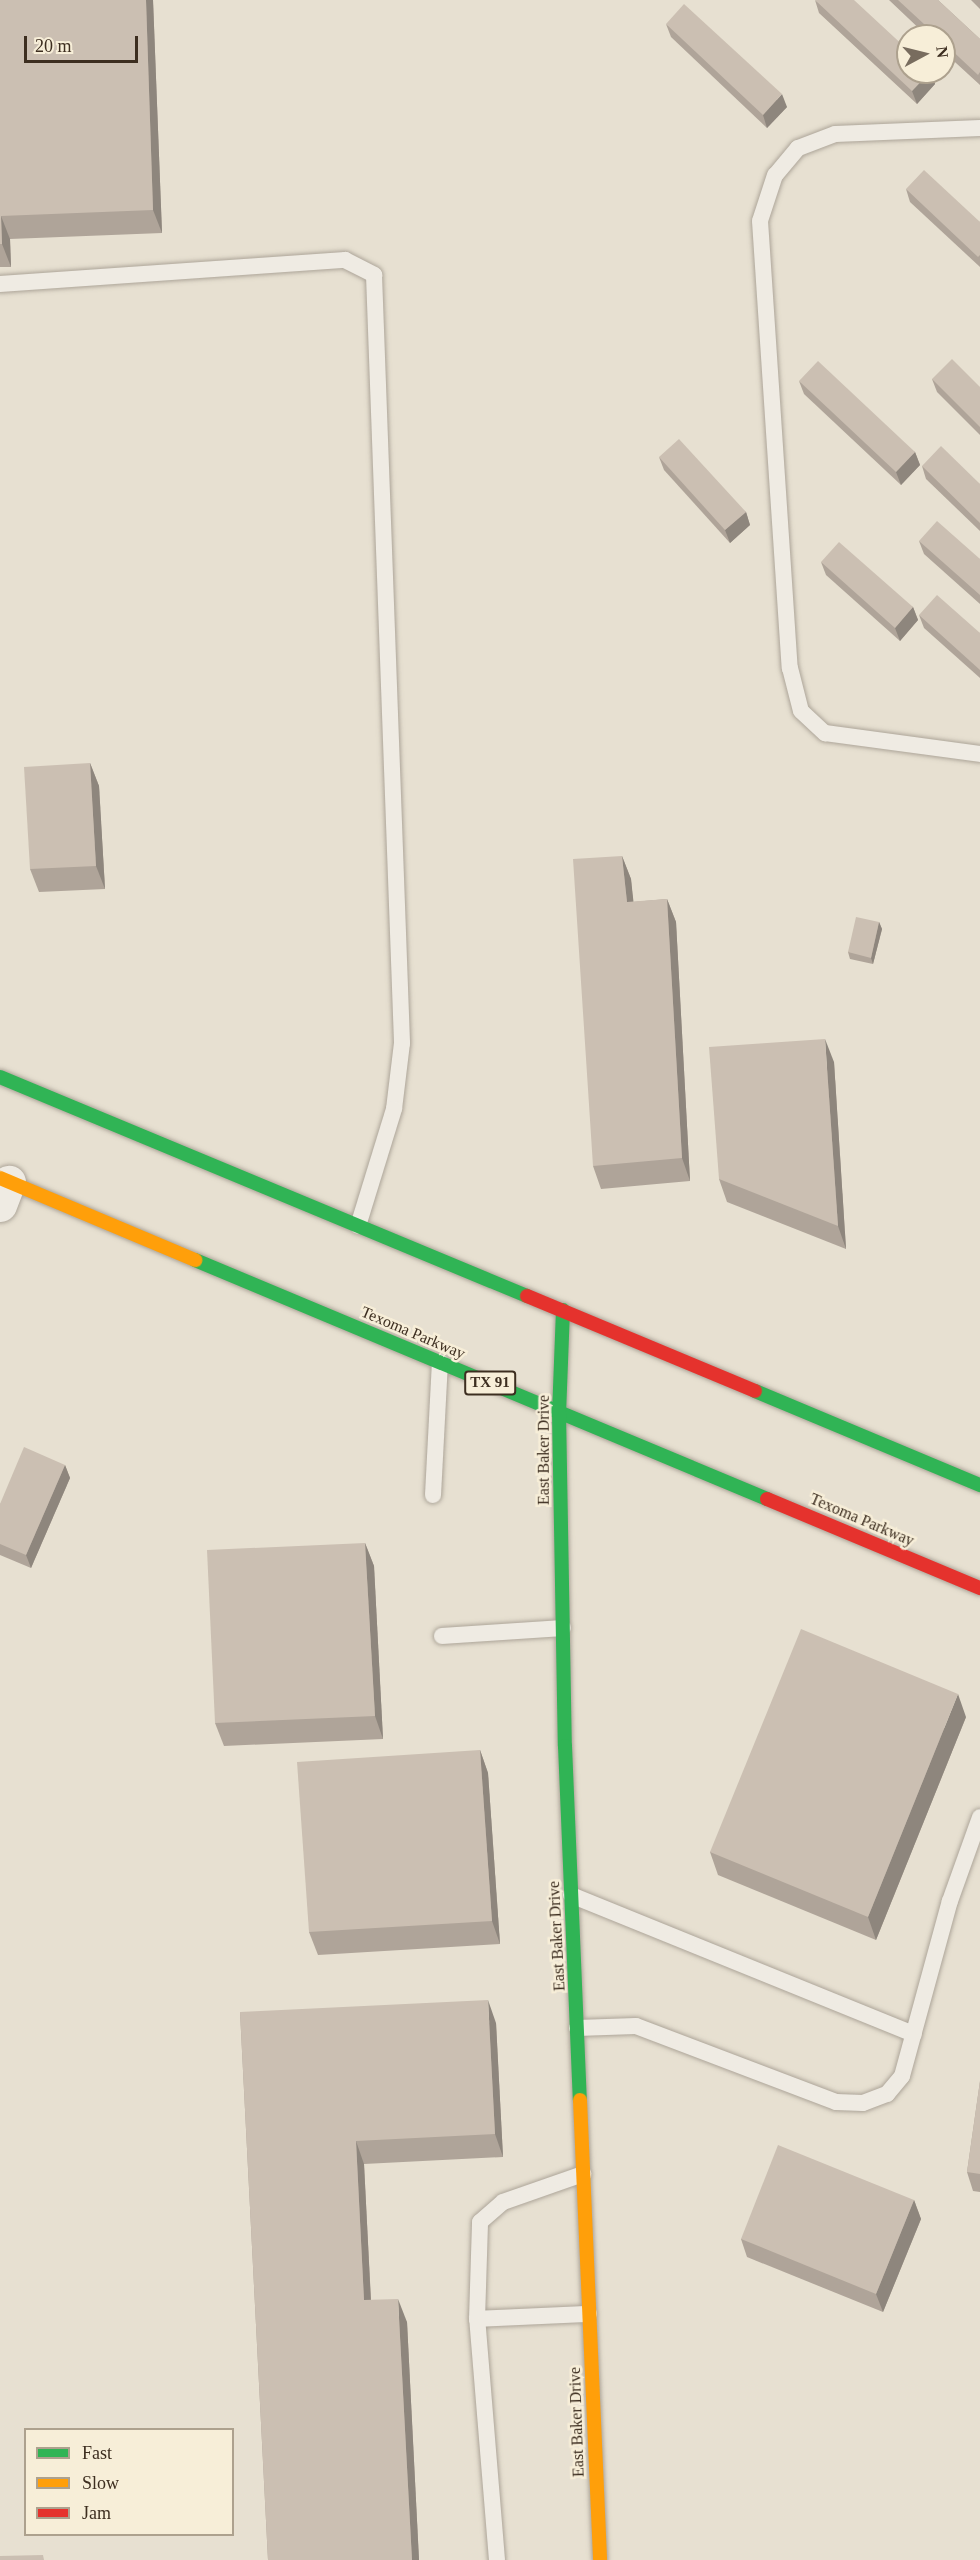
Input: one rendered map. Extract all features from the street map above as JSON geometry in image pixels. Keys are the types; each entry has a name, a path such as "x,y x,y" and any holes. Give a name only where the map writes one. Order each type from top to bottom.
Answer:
{"main road":[{"path":"0,1077 980,1485"},
{"name":"Texoma Parkway","path":"3,1189 440,1362 980,1588"},
{"name":"East Baker Drive","path":"563,1310 559,1412 563,1628 571,1895 600,2560"}],"lane":[{"path":"980,128 835,134 798,148 774,175 760,221 790,668 801,711 825,733 980,754"},
{"path":"0,284 345,260 374,275 402,1042 394,1109 358,1226"},
{"path":"433,1495 440,1362"},
{"path":"442,1636 563,1628"},
{"path":"577,2028 636,2026 836,2102 863,2103 887,2094 902,2076 950,1901 980,1817"},
{"path":"571,1895 914,2034"},
{"path":"496,2560 477,2319 480,2223 503,2202 583,2175"},
{"path":"477,2319 589,2314"}],"building":[{"path":"0,0 146,0 153,210 1,216 2,244 0,244"},
{"path":"815,0 854,0 896,39 896,76"},
{"path":"898,0 938,0 980,39 980,72 978,75 956,54 956,24 924,24"},
{"path":"684,4 782,94 763,115 666,24"},
{"path":"905,84 919,84 912,91"},
{"path":"924,170 980,222 980,255 978,257 906,189"},
{"path":"952,359 980,387 980,427 932,379"},
{"path":"818,361 915,452 896,472 799,381"},
{"path":"679,439 746,512 725,530 659,457"},
{"path":"941,446 980,484 980,523 922,466"},
{"path":"937,521 980,559 980,595 919,541"},
{"path":"839,542 913,607 895,628 821,562"},
{"path":"937,595 980,633 980,670 919,615"},
{"path":"90,763 96,866 30,869 24,767"},
{"path":"622,856 627,902 667,899 682,1158 593,1166 573,859"},
{"path":"856,917 879,922 871,958 848,952"},
{"path":"825,1039 838,1226 719,1179 709,1047"},
{"path":"24,1447 65,1465 26,1555 0,1544 0,1504"},
{"path":"365,1543 375,1716 215,1723 207,1550"},
{"path":"801,1629 958,1694 868,1917 710,1852"},
{"path":"480,1750 492,1921 309,1932 297,1762"},
{"path":"488,2000 495,2134 356,2141 364,2300 398,2299 412,2560 268,2560 240,2012"},
{"path":"980,2081 980,2174 967,2172"},
{"path":"778,2145 914,2200 876,2294 741,2239"},
{"path":"43,2555 44,2560 0,2560 0,2556"}],"traffic: fast":[{"path":"0,1077 527,1296"},
{"path":"195,1260 767,1499"},
{"path":"563,1310 559,1412 565,1746 580,2100"},
{"path":"755,1391 980,1485"}],"traffic: slow":[{"path":"0,1178 195,1260"},
{"path":"580,2100 600,2560"}],"traffic: jam":[{"path":"527,1296 755,1391"},
{"path":"767,1499 980,1588"}]}
